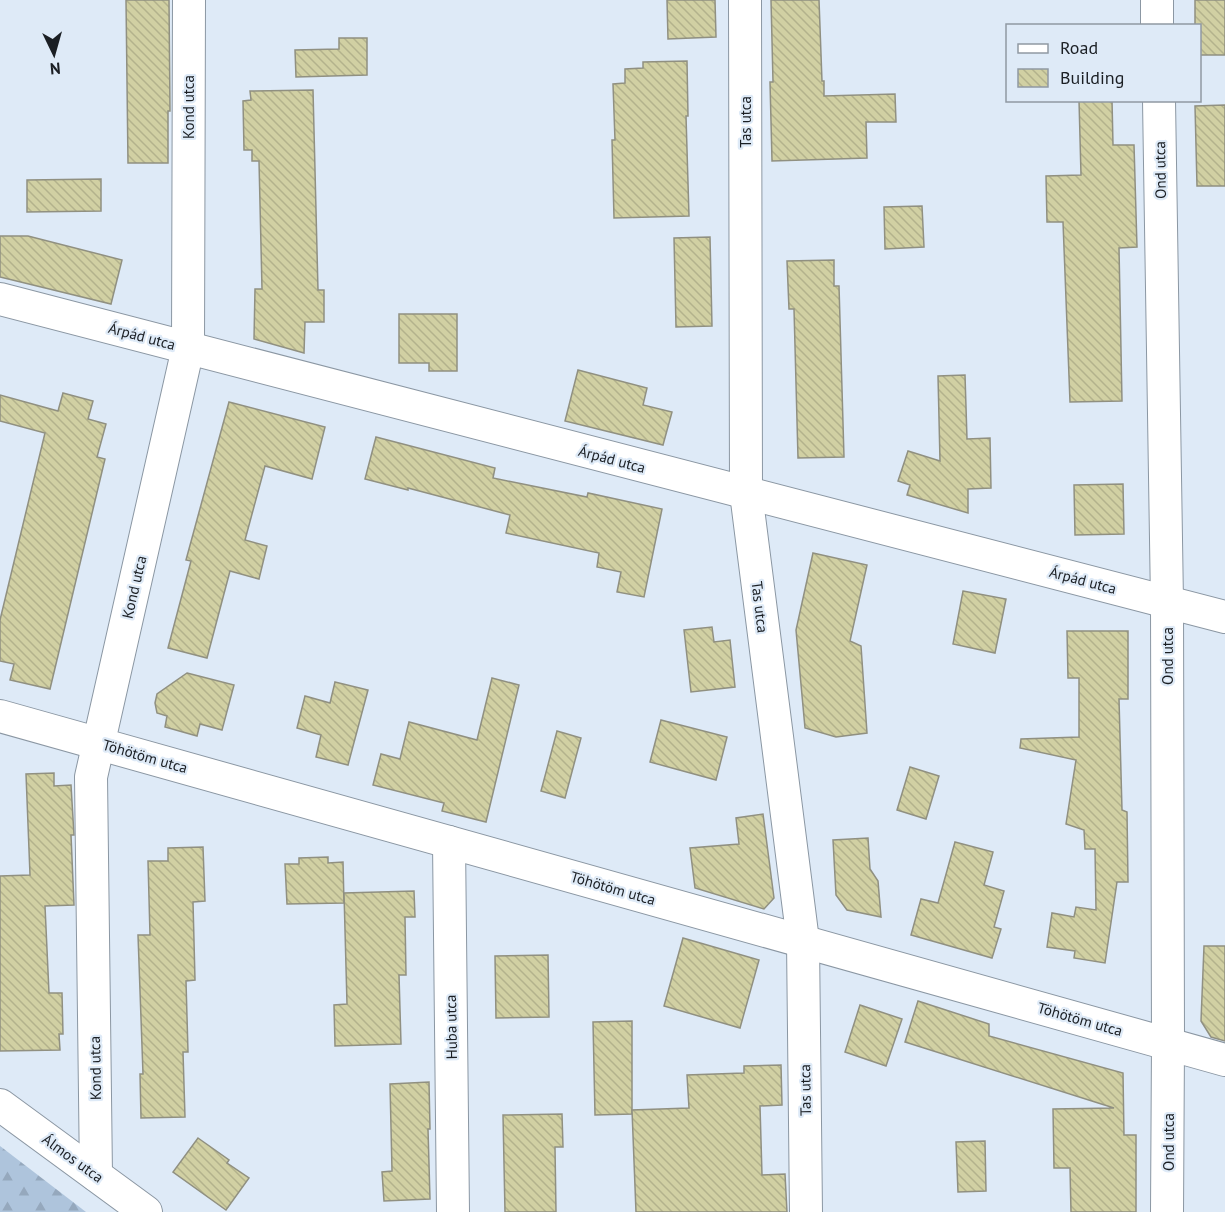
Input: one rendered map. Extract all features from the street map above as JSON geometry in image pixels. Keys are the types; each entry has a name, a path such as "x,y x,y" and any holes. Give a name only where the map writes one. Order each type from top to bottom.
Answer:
{"street":[{"name":"Kond utca","path":"96,1175 91,777 188,348 189,0"},
{"name":"Tas utca","path":"745,0 746,493 803,941 806,1212"},
{"path":"1157,0 1157,24"},
{"name":"Ond utca","path":"1159,102 1167,602 1167,1212"},
{"name":"Árpád utca","path":"0,299 1225,617"},
{"name":"Töhötöm utca","path":"0,716 1225,1060"},
{"name":"Huba utca","path":"449,842 453,1212"},
{"name":"Álmos utca","path":"0,1105 146,1212"}],"green space":[{"path":"0,1146 86,1212 0,1212"}],"building":[{"path":"126,0 169,0 168,163 128,163"},
{"path":"667,0 715,0 716,37 668,39"},
{"path":"771,0 819,0 824,96 895,94 896,122 866,122 867,158 772,161"},
{"path":"1195,0 1225,0 1225,55 1201,55 1201,24 1195,24"},
{"path":"339,38 367,38 367,75 296,77 295,50 339,49"},
{"path":"687,61 689,216 614,218 613,84 625,83 625,69 643,68 643,62"},
{"path":"313,90 318,290 324,290 324,322 305,322 304,353 254,339 255,289 262,289 259,161 252,161 252,150 244,150 243,101 251,100 250,91"},
{"path":"1079,102 1112,102 1113,145 1134,145 1137,247 1119,248 1122,401 1070,402 1063,222 1047,222 1046,176 1081,175"},
{"path":"1225,105 1225,186 1197,186 1195,106"},
{"path":"101,179 101,211 27,212 27,180"},
{"path":"922,206 924,247 885,249 884,207"},
{"path":"0,236 28,236 122,260 111,304 0,277"},
{"path":"710,237 712,326 676,327 674,238"},
{"path":"834,260 834,286 839,286 844,457 798,458 794,309 789,309 787,261"},
{"path":"399,314 457,314 457,371 429,371 429,363 399,363"},
{"path":"578,370 647,388 643,405 672,412 663,445 565,421"},
{"path":"965,375 967,439 990,438 991,488 968,489 968,513 907,495 910,485 898,481 908,451 940,461 938,376"},
{"path":"63,393 93,401 88,419 106,424 97,457 105,459 50,689 10,680 14,664 0,661 0,620 45,433 0,421 0,395 58,411"},
{"path":"229,402 325,427 312,479 265,466 245,540 267,546 259,579 230,571 207,658 168,648 191,561 186,560"},
{"path":"376,437 495,468 493,478 587,497 588,493 662,509 644,597 617,592 621,572 597,567 599,553 506,533 510,515 365,479"},
{"path":"1123,484 1124,534 1075,535 1074,485"},
{"path":"813,553 867,565 850,641 861,646 867,733 836,737 805,728 796,630"},
{"path":"963,591 1006,599 995,653 953,644"},
{"path":"712,627 714,642 730,640 735,687 691,692 684,630"},
{"path":"1067,631 1128,631 1128,699 1119,699 1122,810 1127,812 1128,882 1117,882 1105,963 1074,958 1075,951 1047,947 1052,913 1074,917 1076,907 1096,910 1095,849 1085,849 1084,830 1066,824 1076,760 1020,748 1021,739 1079,737 1079,678 1068,678"},
{"path":"187,673 234,685 222,730 200,724 197,736 165,727 167,716 157,713 155,703 157,694"},
{"path":"492,678 519,685 486,822 442,811 444,803 373,785 381,754 400,759 409,722 477,740"},
{"path":"335,682 368,690 348,765 316,757 321,735 297,728 305,696 330,703"},
{"path":"661,720 727,737 716,780 650,762"},
{"path":"557,731 581,738 565,798 541,791"},
{"path":"910,767 939,776 926,819 897,810"},
{"path":"54,773 54,786 71,785 74,835 71,835 74,905 45,906 49,993 62,993 63,1034 59,1034 60,1050 0,1051 0,876 30,875 26,774"},
{"path":"763,814 774,898 764,909 695,888 690,848 739,844 736,818"},
{"path":"868,838 870,869 878,881 881,917 847,910 836,895 833,840"},
{"path":"955,842 993,852 984,885 1004,891 994,927 1001,929 992,958 911,935 921,899 938,903"},
{"path":"203,847 205,901 193,902 195,980 186,981 188,1052 183,1052 185,1117 141,1118 140,1074 143,1074 138,935 150,935 148,861 168,861 168,848"},
{"path":"328,857 328,863 343,862 344,903 287,904 285,864 299,864 299,858"},
{"path":"414,891 415,917 405,917 406,975 399,975 401,1044 335,1046 334,1005 347,1004 344,893"},
{"path":"683,938 759,960 740,1028 664,1006"},
{"path":"1204,946 1225,946 1225,1041 1211,1037 1201,1021"},
{"path":"548,955 549,1017 496,1018 495,956"},
{"path":"918,1001 989,1024 989,1036 1123,1073 1124,1135 1136,1135 1136,1212 1071,1212 1070,1168 1054,1168 1053,1109 1114,1108 905,1042"},
{"path":"860,1005 902,1019 886,1066 845,1052"},
{"path":"632,1021 632,1114 595,1115 593,1022"},
{"path":"781,1065 782,1105 760,1106 762,1175 785,1174 787,1212 636,1212 632,1110 689,1108 687,1075 744,1073 744,1066"},
{"path":"429,1082 430,1199 384,1201 382,1172 392,1171 390,1084"},
{"path":"562,1114 563,1147 555,1147 556,1212 505,1212 503,1115"},
{"path":"198,1138 229,1160 227,1163 249,1178 226,1210 173,1172"},
{"path":"985,1141 986,1191 958,1192 956,1142"}]}
